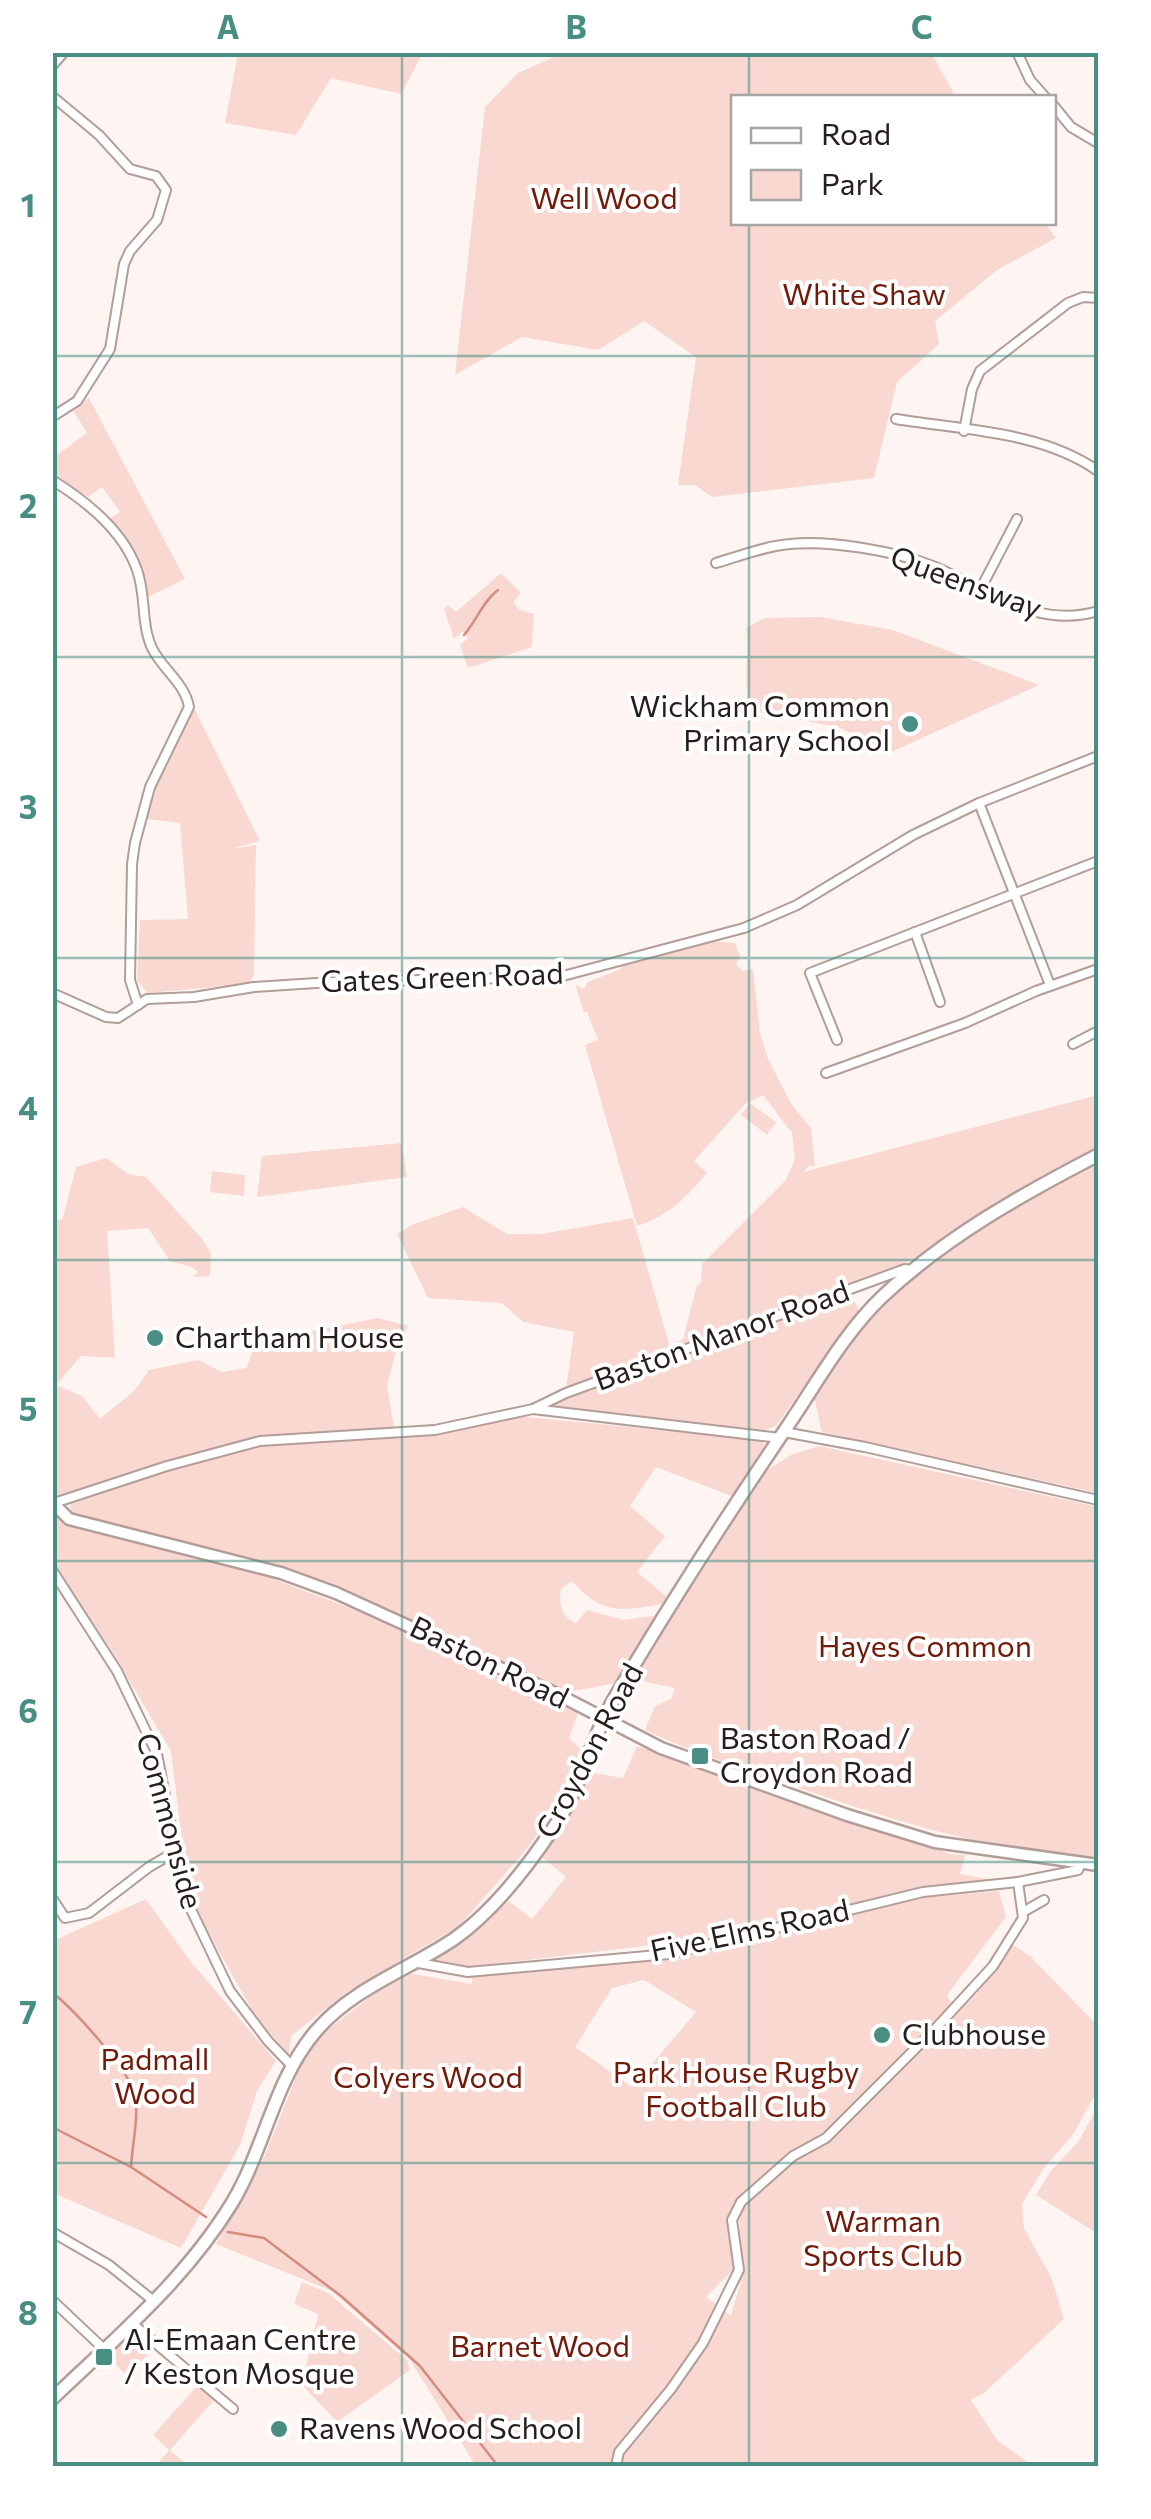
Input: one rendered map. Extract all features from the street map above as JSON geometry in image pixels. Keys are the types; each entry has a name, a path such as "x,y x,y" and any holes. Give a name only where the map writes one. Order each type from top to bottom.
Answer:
{"highway":[{"name":"Croydon Road","path":"52,2400 155,2302 232,2203 252,2166 292,2066 313,2034 366,1989 472,1925 529,1861 566,1807 604,1719 667,1610 868,1311 914,1270 992,1211 1098,1155"}],"main road":[{"name":"Baston Road","path":"53,1503 72,1520 250,1560 336,1593 661,1748 847,1815 935,1842 1098,1865"}],"street":[{"path":"52,66 64,52"},
{"path":"1017,52 1030,80 1043,95"},
{"path":"52,96 99,135 130,169 156,176 166,190 158,220 130,251 124,264 110,349 77,401 52,418"},
{"path":"1056,108 1072,126 1098,143"},
{"path":"964,431 972,389 980,371 1068,303 1083,297 1098,298"},
{"path":"896,419 1040,443 1075,456 1098,471"},
{"path":"52,480 78,496 120,538 137,570 151,646 187,696 189,707 150,787 135,843 130,980 138,1005"},
{"path":"980,590 1018,519"},
{"name":"Queensway","path":"716,563 787,544 811,543 930,565 1019,608 1076,614 1098,611"},
{"name":"Gates Green Road","path":"52,993 113,1018 156,998 194,997 254,987 559,977 744,928 797,905 912,835 979,803 1098,756"},
{"path":"979,803 1050,985"},
{"path":"837,1040 810,973 1098,861"},
{"path":"915,932 940,1002"},
{"path":"826,1073 1098,969"},
{"path":"1072,1044 1098,1030"},
{"name":"Baston Manor Road","path":"533,1409 584,1386 874,1280 905,1269 914,1270"},
{"path":"53,1503 260,1441 435,1430 533,1409 782,1435 882,1450 1098,1500"},
{"name":"Commonside","path":"54,1574 117,1671 157,1754 185,1897 230,1991 292,2066"},
{"path":"52,1898 65,1918 89,1913 149,1866 178,1850"},
{"name":"Five Elms Road","path":"413,1962 468,1972 669,1954 923,1892 1018,1882 1078,1870 1081,1864"},
{"path":"616,2466 619,2452 703,2343 739,2270 732,2220 741,2202 793,2156 826,2138 973,1991 1013,1937 1023,1912 1018,1882"},
{"path":"1023,1912 1044,1900"},
{"path":"52,2232 109,2265 155,2302"},
{"path":"52,2300 105,2350"},
{"path":"134,2324 233,2409"}],"green space":[{"path":"238,52 423,53 401,94 331,78 296,135 225,123"},
{"name":"Well Wood","path":"563,53 931,53 955,95 731,95 731,225 1046,225 1056,238 997,270 935,321 939,344 897,382 874,478 712,497 695,485 678,485 696,357 644,321 598,350 522,337 455,375 485,107 518,73"},
{"path":"89,398 185,579 146,598 135,554 108,520 120,512 102,487 88,497 53,474 53,458 87,433 72,409"},
{"path":"501,573 521,593 513,602 520,610 534,614 532,647 468,668 460,645 468,638 463,631 454,639 444,609 448,605 456,612"},
{"name":"Wickham Common Primary School","path":"820,617 893,630 1039,685 891,752 838,727 752,711 747,692 746,628 765,618"},
{"path":"194,708 260,841 231,849 256,845 254,974 249,984 148,993 137,981 140,920 188,919 180,823 147,819 155,787"},
{"path":"711,941 735,943 740,957 736,964 743,971 753,969 760,1033 768,1059 792,1105 811,1128 815,1167 810,1165 803,1172 1098,1095 1098,1150 998,1200 914,1259 679,1348 677,1342 683,1339 701,1283 702,1264 786,1180 795,1159 792,1133 763,1095 745,1104 694,1161 707,1173 667,1211 637,1226 585,1045 598,1040 575,984 584,989 588,982 621,969 620,964"},
{"path":"750,1103 776,1122 767,1135 741,1115"},
{"path":"401,1143 407,1177 257,1197 262,1156"},
{"path":"106,1158 128,1174 146,1177 202,1239 211,1253 210,1276 193,1277 198,1272 192,1267 170,1261 148,1228 107,1231 115,1358 81,1356 56,1385 82,1396 100,1419 134,1391 149,1370 198,1360 222,1372 246,1368 257,1342 378,1318 408,1326 398,1344 387,1385 394,1428 258,1437 53,1497 52,1219 62,1220 76,1167"},
{"path":"1098,1161 1098,1493 822,1432 814,1397 869,1318 891,1296 999,1214"},
{"path":"212,1171 245,1175 244,1196 210,1192"},
{"path":"463,1207 507,1234 542,1234 633,1218 671,1351 566,1389 574,1332 523,1322 502,1303 428,1298 397,1234"},
{"path":"829,1301 855,1302 859,1310 776,1426 761,1431 723,1429 538,1407"},
{"path":"514,1416 758,1439 765,1444 734,1497 656,1467 630,1506 665,1536 637,1572 667,1597 662,1604 612,1608 592,1600 572,1581 561,1589 562,1609 576,1623 587,1610 623,1620 659,1615 617,1683 568,1692 323,1583 225,1553 72,1515 70,1504 238,1450 421,1434"},
{"name":"Hayes Common","path":"819,1446 1098,1507 1098,1857 1022,1849 911,1824 742,1769 645,1730 655,1706 671,1699 675,1688 637,1680 640,1667 767,1470 791,1455"},
{"path":"52,1512 64,1521 265,1576 374,1617 578,1713 569,1738 581,1750 552,1814 526,1850 459,1926 348,1991 291,2036 289,2054 257,2019 189,1898 171,1751 112,1651 53,1563"},
{"path":"637,1746 950,1854 965,1855 960,1874 994,1880 909,1890 722,1937 467,1967 420,1962 501,1895 532,1919 566,1877 537,1853 575,1803 589,1772 623,1778"},
{"path":"999,1891 1006,1917 947,1995 953,2007 825,2134 789,2154 738,2202 728,2222 735,2268 706,2297 731,2316 744,2270 739,2221 744,2206 796,2160 828,2143 978,1992 1010,1943 1031,1957 1098,2026 1098,2090 1072,2136 1044,2168 1022,2204 1024,2228 1052,2279 1064,2319 984,2393 971,2400 997,2440 1033,2466 476,2466 410,2360 332,2291 216,2244 263,2160 309,2044 402,1972 472,1984 472,1977 712,1949 921,1898","holes":["644,1980 696,2012 632,2087 575,2047 612,1988"]},
{"name":"Padmall Wood","path":"146,1899 190,1961 276,2061 257,2091 240,2145 181,2248 53,2193 53,1941"},
{"path":"1098,2107 1098,2234 1036,2195 1050,2172 1078,2142"},
{"path":"302,2282 328,2293 407,2360 410,2370 337,2422 302,2385 318,2314 294,2304"},
{"path":"134,2330 155,2347 127,2376 108,2356"},
{"path":"198,2385 214,2400 170,2450 186,2464 156,2466 169,2450 153,2435"}],"waterway":[{"path":"464,635 498,590"},
{"path":"52,1992 100,2041 131,2085 136,2113 131,2167"},
{"path":"52,2127 131,2167 206,2217"},
{"path":"228,2232 264,2238 341,2296 420,2366 498,2466"}],"place":[{"name":"Wickham Common Primary School","path":"910,724"},
{"name":"Chartham House","path":"155,1338"},
{"name":"Baston Road / Croydon Road","path":"700,1756"},
{"name":"Clubhouse","path":"882,2035"},
{"name":"Al-Emaan Centre / Keston Mosque","path":"104,2357"},
{"name":"Ravens Wood School","path":"279,2429"}],"park label":[{"name":"White Shaw","path":"864,295"},
{"name":"Colyers Wood","path":"428,2078"},
{"name":"Park House Rugby Football Club","path":"736,2090"},
{"name":"Warman Sports Club","path":"883,2239"},
{"name":"Barnet Wood","path":"540,2347"}]}
